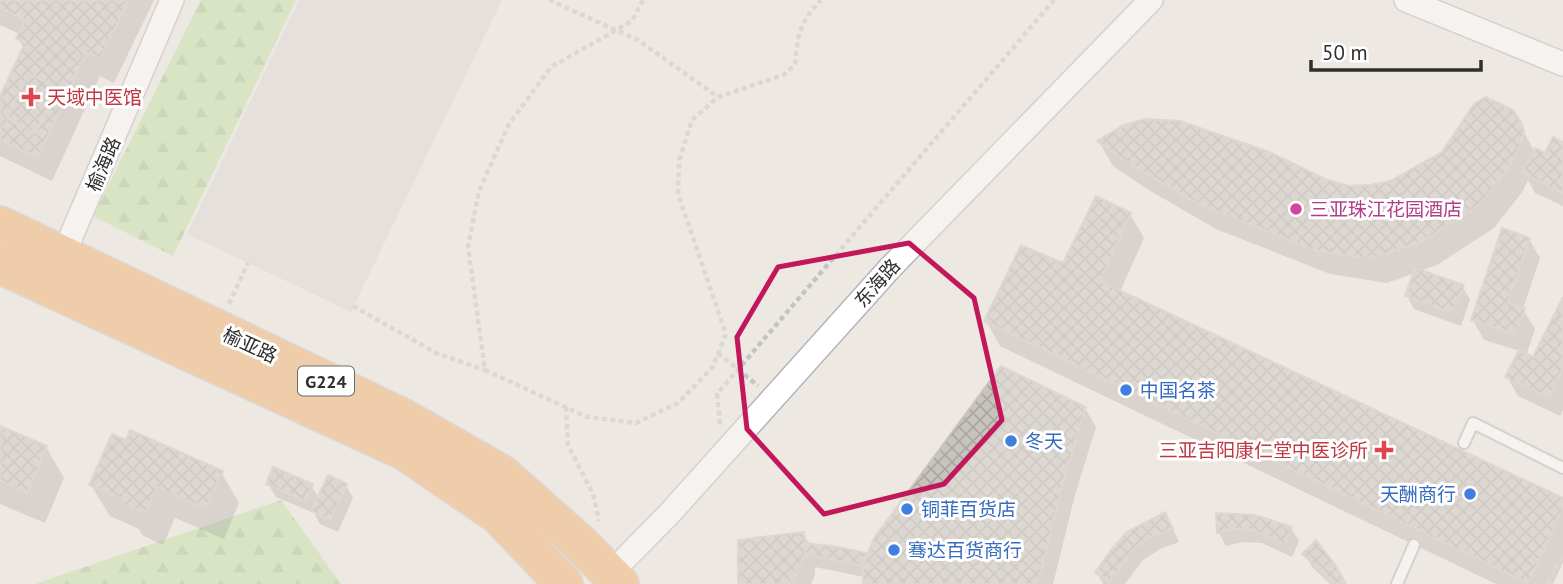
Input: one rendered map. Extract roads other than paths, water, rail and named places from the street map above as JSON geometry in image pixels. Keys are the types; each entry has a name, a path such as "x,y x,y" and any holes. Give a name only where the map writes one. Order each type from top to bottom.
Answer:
{"highway":[{"name":"榆亚路","path":"0,225 402,417 502,474 615,578"},
{"name":"榆亚路","path":"0,265 404,451 498,515 564,584"}],"street":[{"name":"榆海路","path":"48,289 172,0"},
{"name":"东海路","path":"615,578 890,268 1151,0"},
{"path":"1406,0 1563,64"}],"lane":[{"path":"1464,443 1473,423 1563,468"},
{"path":"1397,584 1414,545"}],"place":[{"name":"天域中医馆","path":"31,97"},
{"name":"三亚珠江花园酒店","path":"1296,209"},
{"name":"中国名茶","path":"1126,390"},
{"name":"冬天","path":"1011,441"},
{"name":"三亚吉阳康仁堂中医诊所","path":"1384,450"},
{"name":"天酬商行","path":"1470,494"},
{"name":"铜菲百货店","path":"907,509"},
{"name":"骞达百货商行","path":"894,550"}]}
